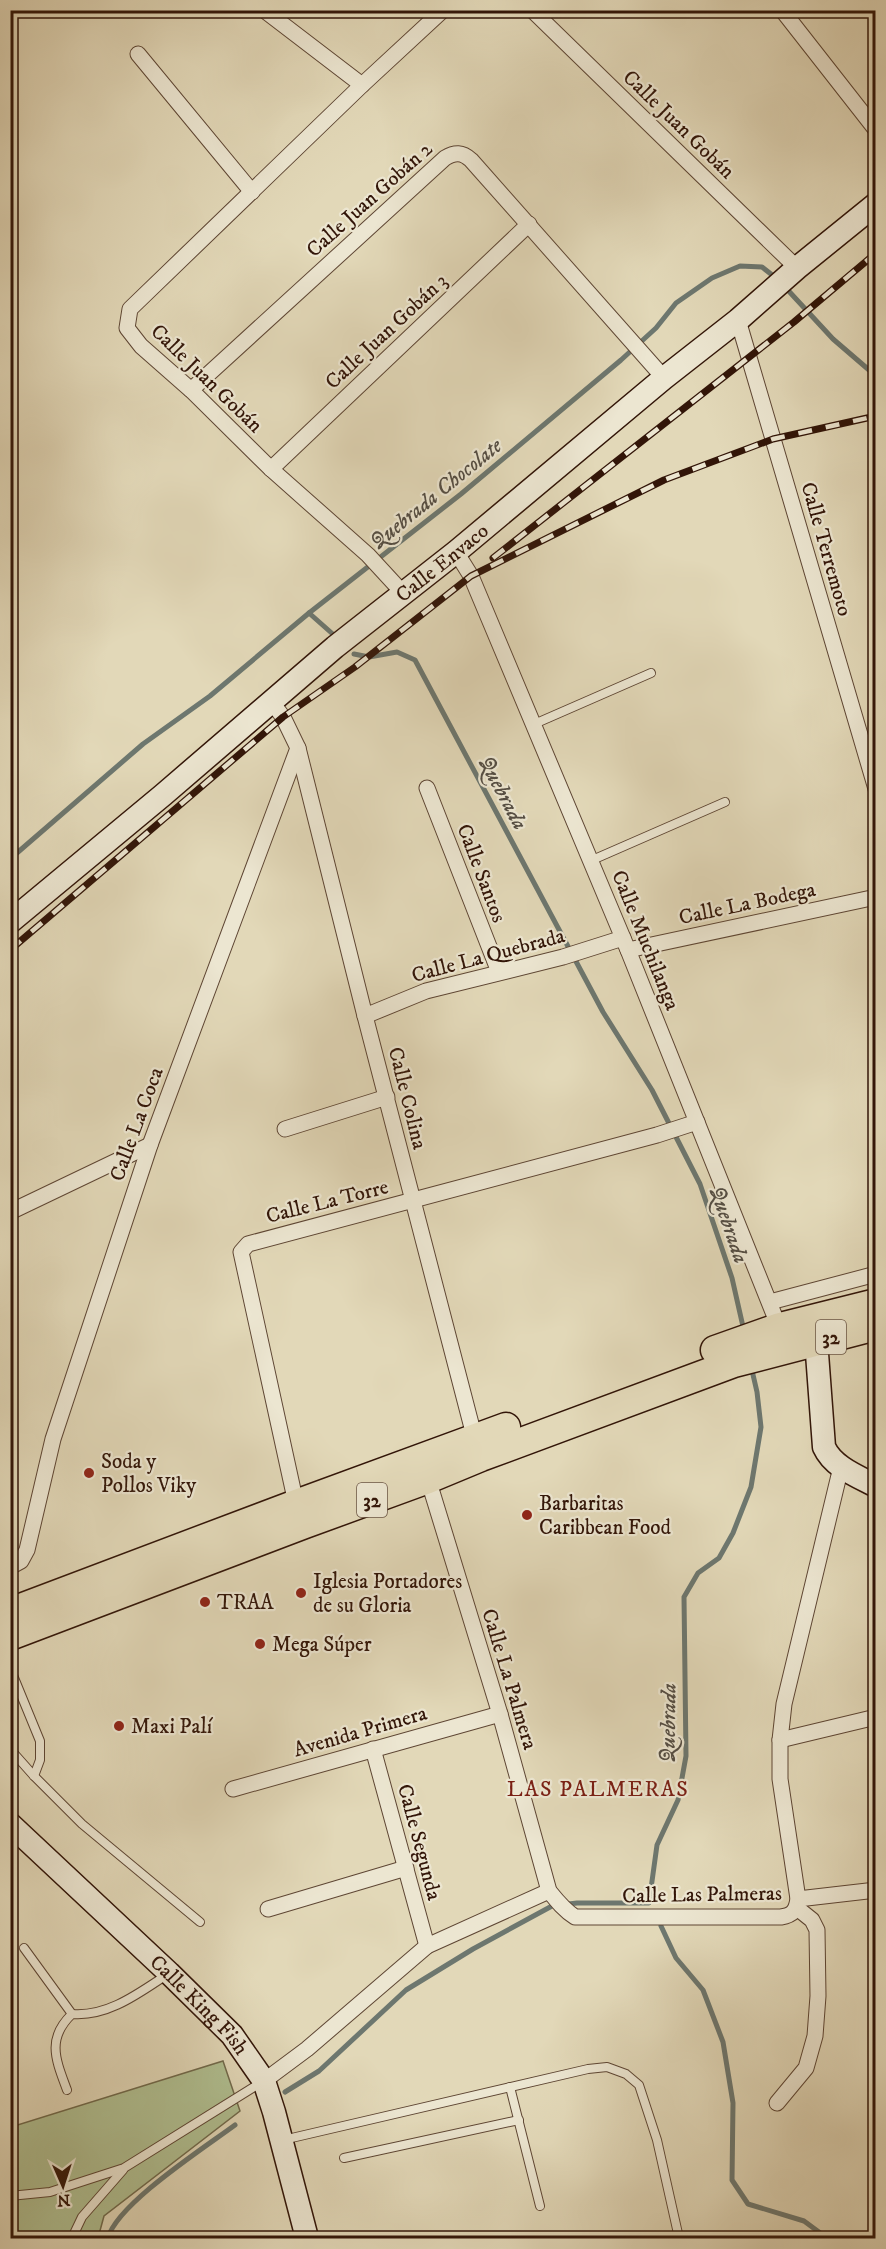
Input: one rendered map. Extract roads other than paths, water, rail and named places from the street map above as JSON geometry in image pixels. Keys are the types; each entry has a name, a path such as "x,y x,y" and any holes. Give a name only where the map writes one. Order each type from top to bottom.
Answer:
{"highway":[{"name":"32","path":"13,1619 726,1356 773,1333 876,1303"},
{"name":"32","path":"773,1333 816,1340 876,1326"},
{"name":"32","path":"300,1514 428,1479 478,1448"}],"street":[{"path":"264,10 362,85"},
{"name":"Calle Juan Gobán","path":"403,593 368,555 271,469 141,346 127,328 130,309 443,10"},
{"name":"Calle Juan Gobán","path":"532,10 793,271"},
{"path":"782,10 876,130"},
{"path":"138,54 252,192"},
{"name":"Calle Juan Gobán 2","path":"190,390 452,153 459,153 471,160 658,373"},
{"name":"Calle Envaco","path":"10,922 163,795 271,701 456,552 658,373 738,320 793,271 876,204"},
{"name":"Calle Juan Gobán 3","path":"271,469 529,224"},
{"name":"Calle Terremoto","path":"738,320 876,789"},
{"name":"Calle Muchilanga","path":"456,552 471,576 625,944 691,1124 773,1333"},
{"path":"271,701 283,717 298,748"},
{"name":"Calle Colina","path":"298,748 412,1201 478,1448"},
{"name":"Calle La Coca","path":"10,1567 21,1561 27,1550 53,1439 150,1145 298,748"},
{"name":"Calle Santos","path":"427,788 499,972"},
{"name":"Calle La Bodega","path":"625,944 876,897"},
{"name":"Calle La Quebrada","path":"365,1016 426,991 598,946 625,944"},
{"path":"285,1129 387,1097"},
{"name":"Calle La Torre","path":"300,1514 241,1252 248,1244 691,1124"},
{"path":"10,1212 150,1145"},
{"path":"773,1333 876,1274"},
{"path":"816,1340 822,1442 829,1455 841,1467 876,1486"},
{"name":"Calle Las Palmeras","path":"551,1894 566,1911 575,1917 781,1917 789,1916 798,1903 780,1779 780,1740 784,1704 841,1467"},
{"name":"Calle La Palmera","path":"428,1479 500,1714 551,1894"},
{"name":"Avenida Primera","path":"233,1789 500,1714"},
{"path":"780,1740 876,1717"},
{"name":"Calle Segunda","path":"373,1749 427,1946"},
{"name":"Calle King Fish","path":"10,1824 232,2035 264,2080 307,2238"},
{"path":"268,1909 406,1868"},
{"path":"798,1903 876,1890"},
{"path":"264,2080 308,2049 427,1946 551,1894"},
{"path":"777,2103 806,2068 815,2036 818,1996 817,1930 798,1903"}],"lane":[{"path":"532,725 651,673"},
{"path":"590,861 725,802"},
{"path":"10,1668 40,1741 40,1760 34,1776"},
{"path":"10,1749 82,1824 200,1922"},
{"path":"24,1948 72,2014"},
{"path":"67,2090 57,2064 55,2044 59,2031 72,2014 91,2013 115,2006 169,1973"},
{"path":"282,2140 588,2069 607,2067 626,2074 639,2085 657,2140 679,2238"},
{"path":"10,2196 50,2192 124,2168 264,2080"},
{"path":"510,2087 540,2206"},
{"path":"344,2158 519,2120"},
{"path":"72,2238 82,2217 124,2168"}],"waterway":[{"name":"Quebrada Chocolate","path":"10,859 143,744 210,696 309,613 461,494 621,360 656,328 676,303 712,278 740,266 762,267 776,278"},
{"name":"Quebrada Chocolate","path":"785,287 833,339 876,376"},
{"name":"Quebrada","path":"309,613 335,636"},
{"name":"Quebrada","path":"354,654 369,657 397,652 415,660 603,1012 652,1090 700,1184 732,1278 744,1331"},
{"name":"Quebrada","path":"285,2092 319,2071 406,1990 473,1949 552,1906 577,1903 649,1903 657,1845 678,1800 686,1756 684,1597 698,1573 719,1558 733,1533 751,1487 761,1427 751,1366"},
{"name":"Quebrada","path":"661,1926 676,1958 703,1990 723,2042 733,2103 732,2180 748,2204 804,2221 827,2238"},
{"path":"108,2238 115,2224 144,2193 235,2125"}],"railway":[{"path":"493,558 794,322 876,253"},
{"path":"10,950 283,717 355,667 471,576 664,480 773,439 876,416"}],"place":[{"name":"Soda y Pollos Viky","path":"89,1473"},
{"name":"Barbaritas Caribbean Food","path":"527,1515"},
{"name":"Iglesia Portadores de su Gloria","path":"301,1593"},
{"name":"TRAA","path":"205,1602"},
{"name":"Mega Súper","path":"260,1644"},
{"name":"Maxi Palí","path":"119,1726"}],"district":[{"name":"LAS PALMERAS","path":"598,1788"}]}
